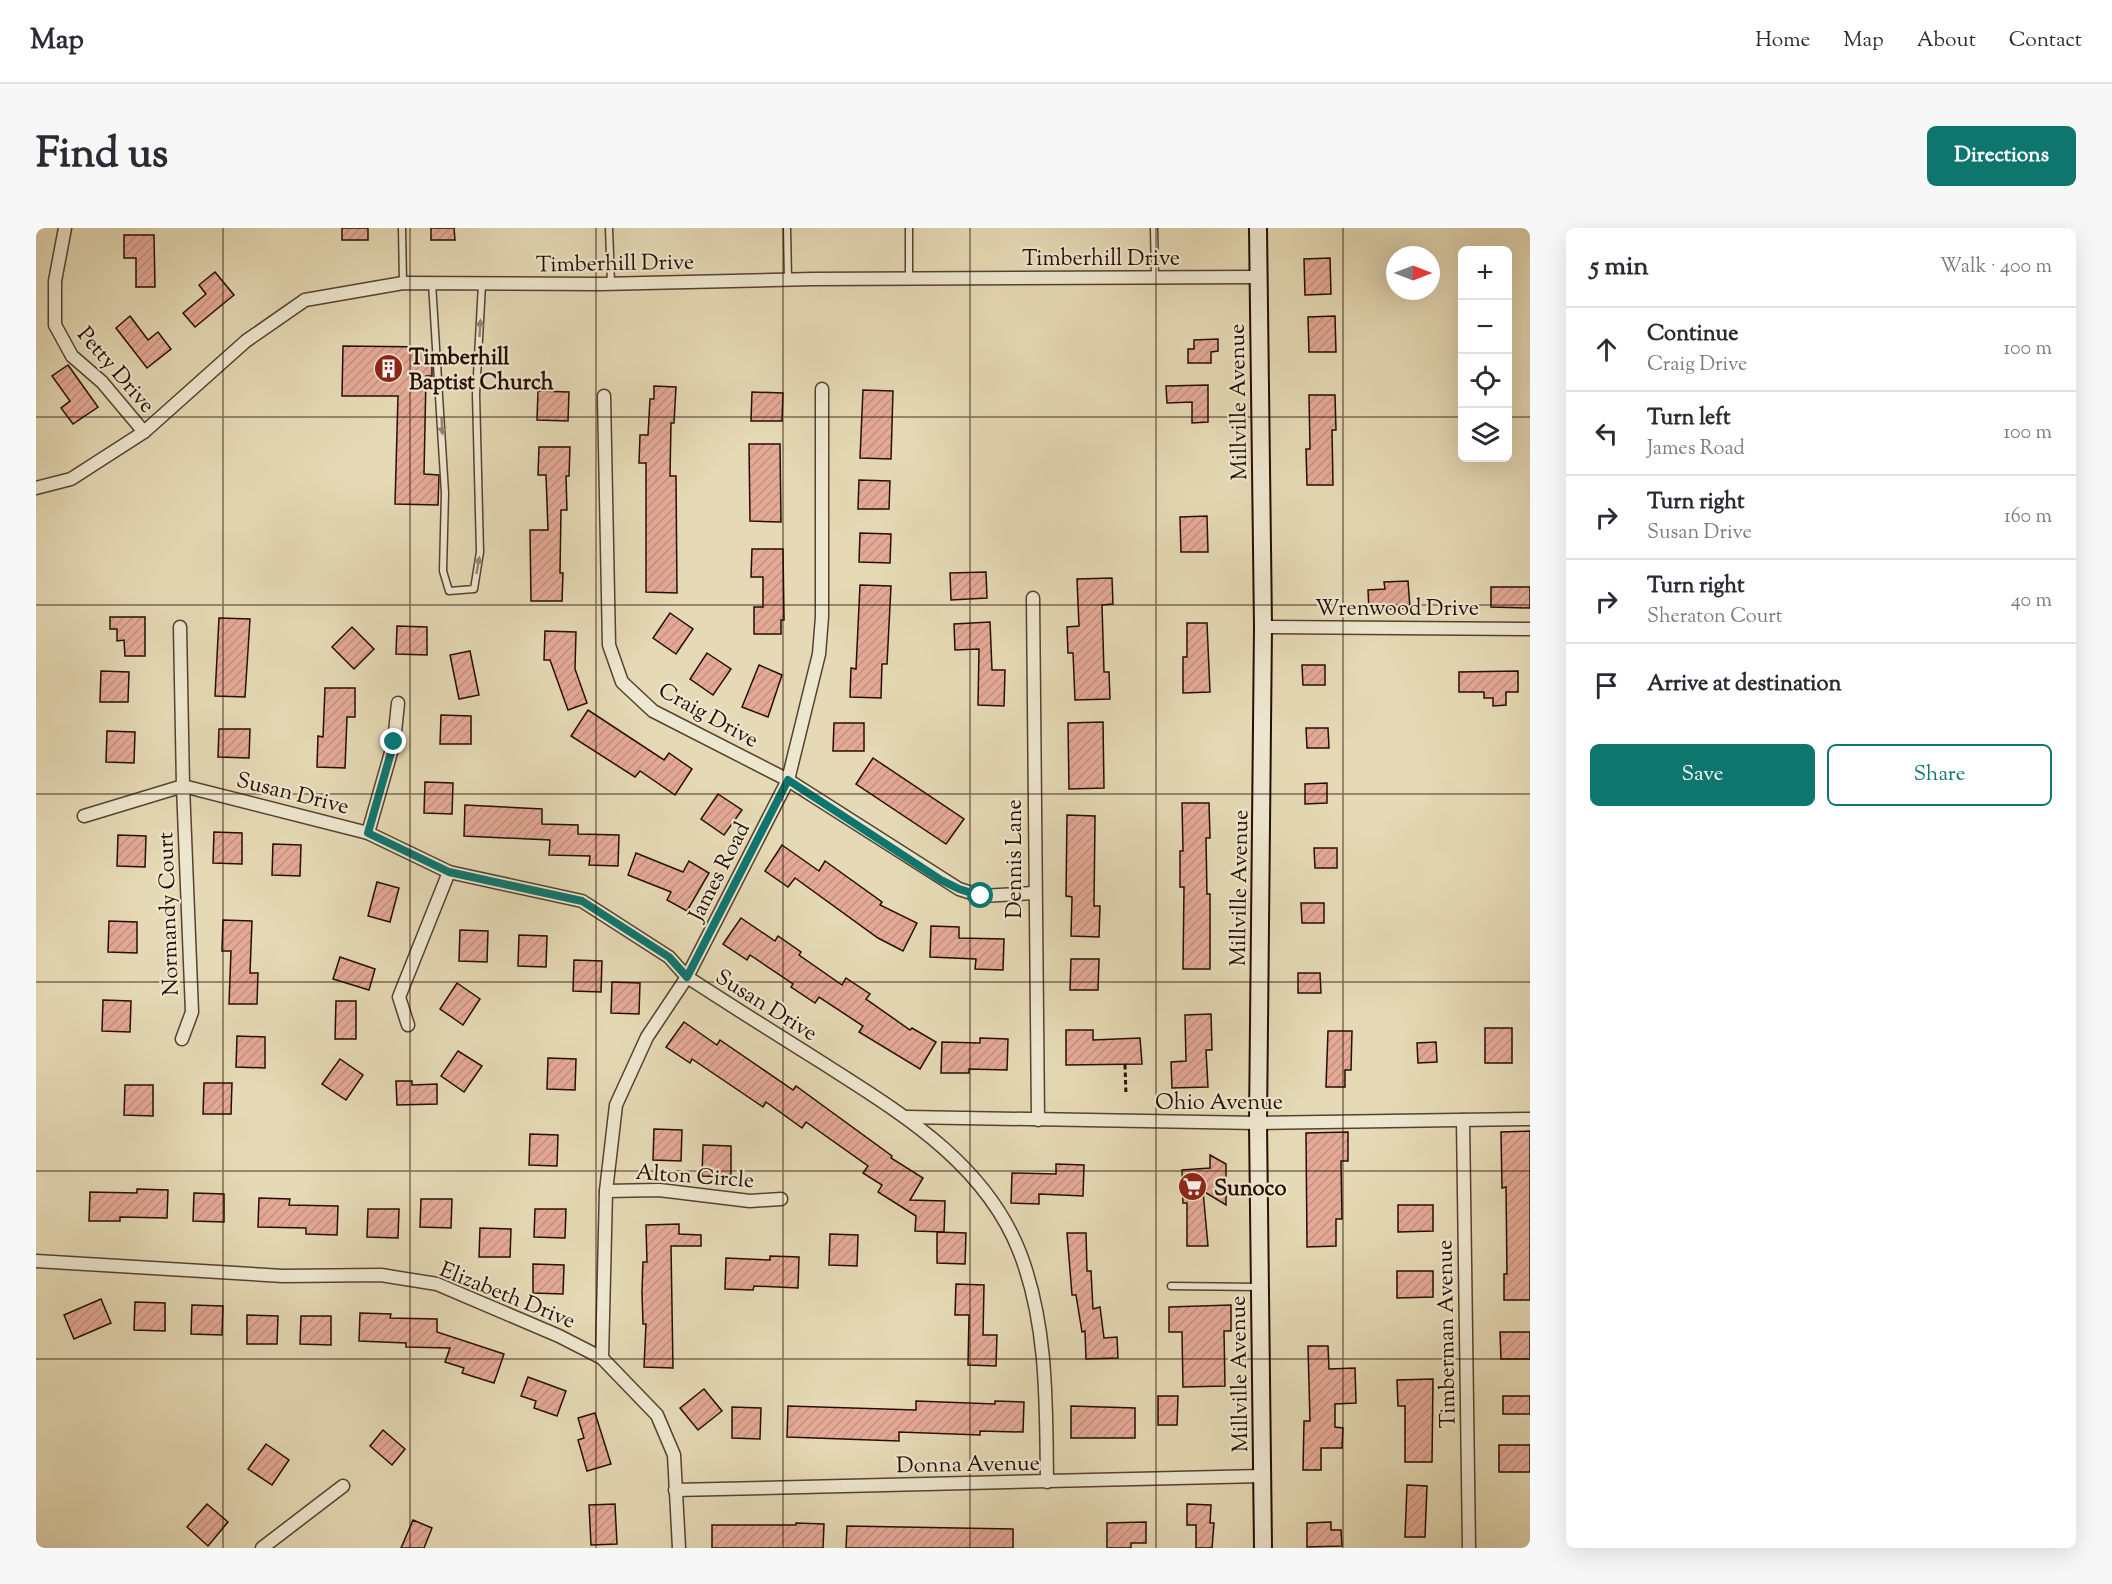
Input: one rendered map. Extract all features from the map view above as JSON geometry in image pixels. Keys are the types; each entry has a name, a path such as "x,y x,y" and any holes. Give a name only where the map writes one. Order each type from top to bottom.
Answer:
{"main road":[{"name":"Millville Avenue","path":"1258,228 1263,627 1258,1123 1263,1548"}],"street":[{"name":"Petty Drive","path":"65,228 55,281 55,325 72,356 102,382 144,432"},
{"name":"Timberhill Drive","path":"36,488 71,479 144,432 246,341 305,300 403,283 611,284 788,280 1258,277"},
{"name":"James Road","path":"602,1358 606,1191 616,1106 647,1037 687,977 788,780 819,654 822,617 822,388"},
{"name":"Craig Drive","path":"604,396 609,645 622,682 653,711 788,780 959,889 981,896 1034,893"},
{"name":"Dennis Lane","path":"1033,598 1034,893 1038,1120"},
{"name":"Normandy Court","path":"180,627 183,786 192,1012 182,1039"},
{"name":"Wrenwood Drive","path":"1263,627 1530,629"},
{"path":"368,833 394,742 398,703"},
{"path":"84,816 183,786"},
{"name":"Susan Drive","path":"183,786 368,833 449,872 582,901 669,957 687,977 907,1117 961,1163 995,1207 1020,1253 1036,1310 1046,1382 1047,1482"},
{"path":"408,1025 399,997 449,872"},
{"name":"Ohio Avenue","path":"907,1117 1258,1123 1530,1119"},
{"name":"Timberman Avenue","path":"1463,1120 1469,1548"},
{"name":"Alton Circle","path":"606,1191 659,1190 750,1201 781,1199"},
{"name":"Elizabeth Drive","path":"36,1261 284,1276 381,1275 436,1284 559,1336 602,1358 657,1415 674,1455 679,1548"},
{"name":"Donna Avenue","path":"675,1490 1262,1476"},
{"path":"262,1548 343,1486"}],"lane":[{"path":"402,228 403,283"},
{"path":"610,228 611,284"},
{"path":"787,228 788,280"},
{"path":"909,228 909,279"},
{"path":"1154,228 1155,278"},
{"path":"432,283 445,493 443,571 449,591 474,589 480,552 476,394 482,284"},
{"path":"1170,1286 1260,1287"}],"path":[{"path":"1125,1065 1126,1095"}],"building":[{"path":"342,228 368,228 368,240 342,240"},
{"path":"431,228 454,228 455,240 431,240"},
{"path":"124,235 154,235 155,287 136,287 136,258 124,258"},
{"path":"1330,258 1331,294 1305,295 1304,259"},
{"path":"215,272 234,295 195,327 183,313 206,294 199,285"},
{"path":"130,316 148,340 158,332 171,349 147,368 116,328"},
{"path":"1335,316 1336,352 1309,352 1308,317"},
{"path":"1218,339 1218,351 1211,352 1211,363 1188,363 1188,349 1194,349 1194,340"},
{"path":"343,346 426,347 426,361 432,361 432,376 426,376 424,474 439,475 438,505 395,504 398,396 342,396"},
{"path":"68,365 98,407 73,424 61,408 70,401 52,376"},
{"path":"1208,385 1208,422 1192,423 1192,402 1167,403 1166,386"},
{"path":"654,386 676,387 674,423 671,423 670,476 676,476 677,593 646,592 646,463 639,463 640,435 648,435 650,399 654,399"},
{"path":"863,390 893,391 891,459 860,458"},
{"path":"538,391 569,392 568,421 537,420"},
{"path":"752,392 783,393 782,421 751,421"},
{"path":"1309,395 1335,395 1336,430 1332,430 1333,485 1307,485 1306,449 1310,449"},
{"path":"749,444 780,444 781,522 750,521"},
{"path":"539,447 570,447 569,476 566,476 567,510 561,510 562,601 531,601 530,530 548,530 546,475 538,475"},
{"path":"859,480 890,481 889,509 858,509"},
{"path":"1207,516 1208,552 1181,552 1180,517"},
{"path":"860,533 891,534 890,563 859,562"},
{"path":"752,549 783,549 784,620 781,620 781,634 754,634 754,607 763,607 763,577 751,577"},
{"path":"986,572 987,598 951,600 950,573"},
{"path":"1112,578 1113,604 1102,605 1104,672 1109,672 1110,699 1075,700 1073,653 1068,653 1067,627 1079,626 1077,579"},
{"path":"1408,581 1410,608 1369,610 1368,590 1385,589 1384,582"},
{"path":"860,585 891,586 887,664 882,664 881,698 850,697 851,668 856,669"},
{"path":"1491,587 1530,587 1530,608 1491,607"},
{"path":"670,613 693,629 676,654 653,638"},
{"path":"110,617 145,617 145,656 125,656 124,640 117,641 117,629 110,629"},
{"path":"219,618 250,619 245,697 215,696"},
{"path":"990,622 992,670 1005,670 1004,706 978,705 979,649 955,650 954,624"},
{"path":"1187,623 1207,623 1210,692 1183,693 1183,657 1187,657"},
{"path":"397,626 427,627 427,655 396,654"},
{"path":"352,627 374,649 354,669 332,647"},
{"path":"545,631 576,632 575,669 587,703 568,710 550,660 544,660"},
{"path":"470,651 479,695 459,699 450,655"},
{"path":"707,653 731,669 713,695 690,679"},
{"path":"759,665 782,675 768,717 742,707"},
{"path":"1302,665 1325,665 1325,685 1303,685"},
{"path":"101,671 129,672 128,702 100,702"},
{"path":"1518,671 1518,692 1506,692 1506,705 1493,706 1493,698 1484,698 1484,692 1459,692 1459,672"},
{"path":"325,688 355,688 355,717 347,717 345,768 317,767 318,736 323,737"},
{"path":"588,710 664,760 669,753 692,769 675,795 640,771 635,777 571,736"},
{"path":"441,715 471,716 471,744 440,744"},
{"path":"1103,722 1104,788 1069,789 1068,723"},
{"path":"834,723 864,723 864,751 833,751"},
{"path":"1306,728 1328,728 1329,748 1307,748"},
{"path":"219,729 250,729 249,758 218,757"},
{"path":"107,731 135,732 134,763 106,762"},
{"path":"873,758 964,819 946,844 856,784"},
{"path":"425,782 453,783 452,814 424,813"},
{"path":"1327,783 1327,803 1305,804 1305,784"},
{"path":"718,794 742,810 724,835 701,819"},
{"path":"1182,803 1209,803 1210,838 1206,838 1207,894 1210,894 1210,969 1183,969 1184,887 1180,887 1180,851 1183,851"},
{"path":"465,805 542,809 542,824 578,825 578,834 619,835 618,866 589,865 590,856 549,855 550,840 464,836"},
{"path":"1067,815 1095,816 1094,906 1100,906 1099,937 1071,936 1072,897 1066,896"},
{"path":"214,832 242,833 242,864 213,863"},
{"path":"118,835 146,836 145,867 117,866"},
{"path":"273,844 301,845 300,876 272,875"},
{"path":"782,845 819,871 825,861 882,902 880,905 917,923 903,951 878,938 795,878 788,887 765,871"},
{"path":"1314,848 1337,848 1337,868 1315,868"},
{"path":"636,853 683,872 689,861 709,873 687,911 667,900 671,892 628,875"},
{"path":"377,882 399,888 390,922 368,916"},
{"path":"1301,903 1324,903 1324,923 1302,923"},
{"path":"741,918 775,941 778,936 801,952 799,955 842,985 846,978 870,994 866,999 910,1030 912,1028 936,1042 920,1069 859,1032 863,1026 819,997 815,1003 791,987 793,984 750,955 747,960 723,944"},
{"path":"223,920 252,921 250,973 258,973 257,1004 229,1004 231,951 222,951"},
{"path":"109,921 137,922 137,953 108,952"},
{"path":"931,926 959,927 959,938 1004,939 1003,970 975,969 976,959 930,957"},
{"path":"460,930 488,931 487,962 459,961"},
{"path":"519,935 547,936 546,967 518,966"},
{"path":"340,957 375,969 369,990 333,979"},
{"path":"1071,959 1099,959 1098,990 1070,990"},
{"path":"574,960 602,961 601,992 573,991"},
{"path":"1298,973 1320,973 1321,993 1298,993"},
{"path":"612,982 640,983 639,1014 611,1013"},
{"path":"457,983 480,999 463,1025 440,1009"},
{"path":"103,1000 131,1001 130,1032 102,1031"},
{"path":"336,1001 356,1001 356,1039 335,1039"},
{"path":"1211,1014 1212,1050 1206,1050 1208,1087 1172,1088 1171,1062 1186,1061 1185,1015"},
{"path":"684,1022 717,1045 720,1040 793,1090 796,1086 892,1156 891,1158 923,1178 910,1200 945,1201 944,1232 915,1231 916,1216 878,1192 882,1185 863,1173 868,1166 806,1122 802,1128 766,1102 763,1107 692,1059 690,1063 666,1047"},
{"path":"1485,1028 1512,1028 1512,1063 1485,1063"},
{"path":"1066,1030 1093,1030 1093,1040 1140,1038 1142,1064 1066,1065"},
{"path":"1328,1031 1352,1031 1351,1070 1345,1070 1345,1087 1326,1087"},
{"path":"237,1036 265,1037 265,1068 236,1067"},
{"path":"980,1038 1008,1039 1007,1070 969,1069 969,1073 941,1073 942,1042 980,1043"},
{"path":"1436,1042 1437,1062 1418,1063 1417,1043"},
{"path":"458,1051 482,1066 464,1092 441,1076"},
{"path":"548,1058 576,1059 575,1090 547,1089"},
{"path":"340,1059 363,1075 346,1100 322,1084"},
{"path":"396,1081 412,1081 412,1085 437,1084 437,1104 397,1105"},
{"path":"204,1083 232,1083 231,1114 203,1114"},
{"path":"125,1085 153,1085 153,1116 124,1115"},
{"path":"654,1129 682,1130 681,1161 653,1160"},
{"path":"1530,1131 1530,1300 1504,1300 1504,1274 1507,1274 1506,1187 1502,1188 1501,1132"},
{"path":"1348,1132 1348,1161 1341,1161 1342,1219 1336,1219 1336,1246 1307,1247 1306,1133"},
{"path":"530,1134 558,1135 557,1166 529,1165"},
{"path":"703,1145 731,1146 731,1177 702,1176"},
{"path":"1210,1155 1226,1164 1226,1205 1203,1191 1208,1246 1187,1246 1187,1203 1183,1203 1182,1170 1210,1168"},
{"path":"1056,1164 1084,1165 1083,1196 1039,1194 1039,1204 1011,1203 1012,1173 1056,1174"},
{"path":"137,1189 168,1190 167,1218 120,1217 120,1221 89,1221 90,1192 137,1193"},
{"path":"194,1193 224,1194 224,1222 193,1221"},
{"path":"259,1198 290,1199 289,1205 338,1206 337,1235 306,1234 306,1228 258,1227"},
{"path":"421,1199 452,1199 451,1228 420,1227"},
{"path":"1398,1205 1433,1205 1433,1231 1398,1232"},
{"path":"368,1209 399,1209 398,1238 367,1237"},
{"path":"535,1209 566,1209 565,1238 534,1237"},
{"path":"679,1224 679,1234 701,1235 701,1246 671,1246 673,1368 644,1367 646,1324 643,1324 642,1293 643,1262 647,1262 646,1225"},
{"path":"480,1228 511,1229 510,1257 479,1257"},
{"path":"937,1232 966,1233 965,1264 937,1263"},
{"path":"1067,1233 1086,1233 1087,1271 1091,1271 1093,1309 1100,1307 1104,1338 1117,1337 1118,1358 1086,1359 1085,1331 1082,1332 1076,1295 1072,1295"},
{"path":"830,1234 858,1235 857,1266 829,1265"},
{"path":"770,1256 799,1257 798,1288 754,1286 753,1290 725,1289 726,1258 770,1260"},
{"path":"533,1264 564,1265 563,1294 533,1293"},
{"path":"1397,1271 1433,1271 1433,1297 1397,1298"},
{"path":"956,1284 984,1285 983,1335 997,1335 996,1366 968,1365 969,1315 955,1315"},
{"path":"101,1299 111,1323 74,1339 64,1315"},
{"path":"135,1302 165,1303 165,1331 134,1330"},
{"path":"192,1305 223,1306 222,1335 191,1334"},
{"path":"1231,1305 1231,1331 1224,1331 1225,1386 1183,1387 1182,1332 1169,1332 1169,1307"},
{"path":"360,1313 391,1314 390,1318 437,1319 437,1332 504,1354 494,1383 462,1373 464,1368 445,1362 450,1348 406,1347 406,1343 359,1341"},
{"path":"247,1315 278,1316 277,1344 247,1344"},
{"path":"301,1316 331,1316 331,1345 300,1344"},
{"path":"1500,1332 1530,1332 1530,1359 1501,1359"},
{"path":"1308,1346 1328,1346 1329,1369 1355,1368 1356,1403 1335,1404 1335,1427 1343,1428 1342,1448 1321,1448 1321,1470 1303,1470 1304,1421 1310,1421"},
{"path":"528,1377 566,1391 557,1416 534,1408 536,1401 521,1396"},
{"path":"1433,1379 1432,1462 1405,1462 1405,1406 1398,1406 1397,1380"},
{"path":"704,1389 722,1411 698,1430 680,1408"},
{"path":"1158,1396 1178,1396 1177,1425 1158,1425"},
{"path":"1503,1396 1530,1396 1530,1414 1503,1414"},
{"path":"916,1401 995,1404 995,1401 1024,1402 1023,1432 980,1431 980,1435 899,1432 899,1441 787,1437 788,1406 916,1410"},
{"path":"1071,1406 1135,1408 1135,1438 1071,1438"},
{"path":"732,1407 761,1408 760,1439 732,1438"},
{"path":"595,1413 611,1464 587,1471 578,1440 584,1438 578,1418"},
{"path":"383,1430 405,1449 392,1465 370,1446"},
{"path":"266,1444 289,1460 272,1485 248,1469"},
{"path":"1499,1445 1530,1445 1530,1472 1499,1472"},
{"path":"1407,1485 1427,1486 1425,1537 1405,1537"},
{"path":"207,1504 228,1522 208,1546 187,1527"},
{"path":"615,1504 617,1544 591,1545 589,1505"},
{"path":"1187,1504 1211,1505 1210,1523 1214,1523 1212,1548 1196,1548 1196,1525 1187,1525"},
{"path":"413,1520 432,1528 424,1548 401,1548"},
{"path":"1146,1522 1146,1543 1131,1543 1131,1548 1107,1548 1107,1523"},
{"path":"1331,1522 1331,1530 1341,1530 1342,1546 1307,1547 1307,1523"},
{"path":"796,1523 824,1524 823,1548 712,1548 712,1525 796,1525"},
{"path":"847,1526 1013,1529 1013,1548 846,1548"}],"place":[{"name":"Timberhill Baptist Church","path":"388,369"},
{"name":"Sunoco","path":"1193,1187"}],"route":[{"path":"394,742 368,833 449,872 582,901 669,957 687,977 788,780 941,880 981,896"}]}
